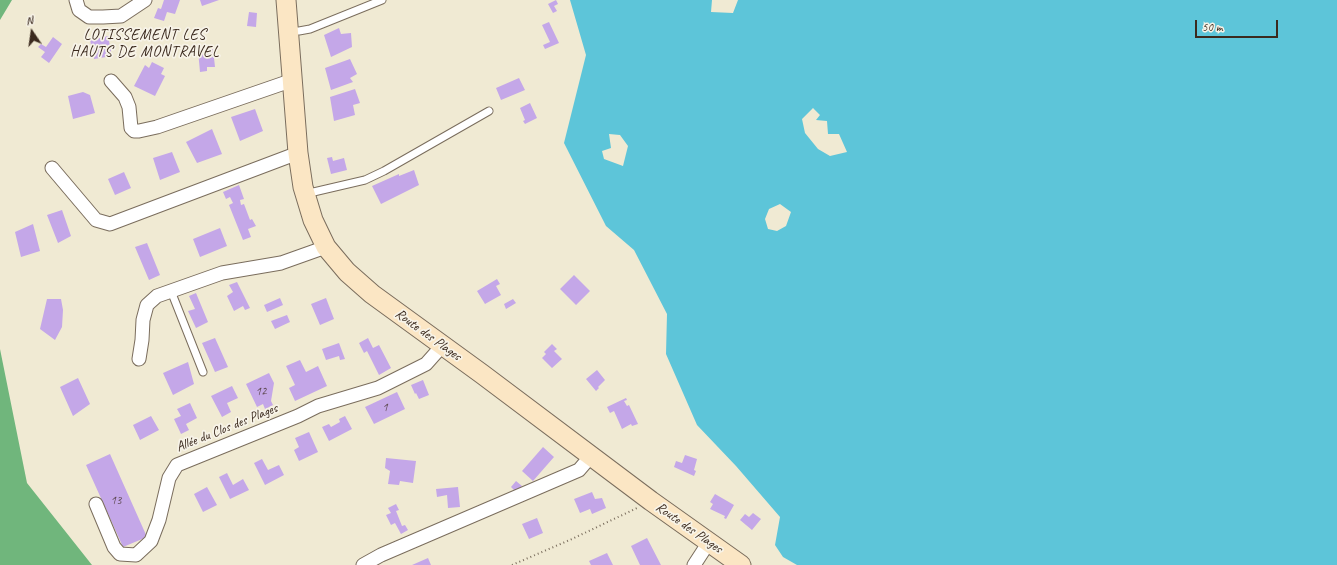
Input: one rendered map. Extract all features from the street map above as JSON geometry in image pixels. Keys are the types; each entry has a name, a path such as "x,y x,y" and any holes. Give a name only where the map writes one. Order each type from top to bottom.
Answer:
{"street":[{"path":"76,0 79,10 84,14 90,17 103,17 121,16 145,0"},
{"name":"Route des Plages","path":"286,0 298,152 305,194 313,220 326,246 347,272 372,294 651,501 741,565"},
{"path":"111,81 125,97 129,107 131,128 134,131 139,131 157,127 293,80"},
{"path":"52,168 96,220 110,224 298,152"},
{"path":"139,359 143,320 147,305 157,296 222,273 281,263 326,246"},
{"name":"Allée du Clos des Plages","path":"96,504 114,547 120,554 136,555 151,541 159,520 169,478 177,465 298,416 318,406 378,388 426,364 442,346"},
{"path":"363,565 381,555 579,470 591,456"},
{"path":"694,565 709,542"}],"lane":[{"path":"289,31 299,32 310,29 382,0"},
{"path":"305,194 365,180 384,171 489,111"},
{"path":"171,291 203,372"}],"path":[{"path":"512,565 572,539 651,501"}],"green space":[{"path":"0,0 12,0 0,20"},
{"path":"0,349 27,483 92,565 0,565"}],"water":[{"path":"570,0 712,0 711,12 733,13 738,0 1337,0 1337,565 797,565 783,557 775,545 780,517 736,466 697,425 666,354 667,314 634,250 606,226 564,143 586,55","holes":["813,108 820,115 816,120 827,121 828,134 839,134 847,152 830,156 818,149 805,133 802,119","609,134 620,135 628,146 623,166 604,159 602,151 611,148","780,204 791,212 786,226 777,231 768,229 765,219 769,209"]}],"building":[{"path":"164,0 180,0 175,14 167,12 164,21 154,18 158,8 161,9"},
{"path":"200,0 219,0 202,6"},
{"path":"556,0 558,4 554,6 557,11 553,13 548,4"},
{"path":"249,12 257,13 256,27 247,26"},
{"path":"549,22 559,43 545,49 543,45 550,42 542,25"},
{"path":"339,28 341,34 351,33 352,47 331,57 324,35"},
{"path":"108,36 112,56 94,59 90,40"},
{"path":"53,37 62,44 49,63 41,57 45,52 38,47 41,44 46,47"},
{"path":"213,49 215,67 207,67 207,71 200,72 198,50"},
{"path":"350,59 357,74 350,78 353,82 331,90 325,68"},
{"path":"152,62 164,68 161,74 165,76 155,96 134,86 145,65 149,68"},
{"path":"519,78 525,90 501,100 496,88"},
{"path":"355,89 360,103 353,105 355,115 334,121 330,97"},
{"path":"83,92 90,95 95,113 73,119 68,96"},
{"path":"530,103 537,118 525,124 520,108"},
{"path":"255,109 263,131 240,141 231,117"},
{"path":"212,129 222,154 197,163 186,142"},
{"path":"172,152 180,172 160,180 153,158"},
{"path":"332,157 333,161 344,158 347,170 331,174 327,158"},
{"path":"414,170 419,185 381,204 372,186 399,174 399,176"},
{"path":"124,172 131,188 115,195 108,179"},
{"path":"239,185 244,199 240,200 241,205 244,204 250,220 252,219 256,226 248,229 251,237 243,240 229,205 233,203 230,197 226,199 223,192"},
{"path":"62,210 71,236 58,243 47,215"},
{"path":"33,224 40,251 21,257 15,232"},
{"path":"220,228 227,246 200,257 193,239"},
{"path":"147,243 160,275 149,280 135,247"},
{"path":"574,275 590,291 576,305 560,289"},
{"path":"497,279 500,284 496,286 501,295 485,304 477,291"},
{"path":"237,282 250,308 245,310 243,306 234,311 227,296 233,292 229,285"},
{"path":"196,293 208,322 196,328 188,311 195,309 189,296"},
{"path":"280,298 283,305 267,312 264,305"},
{"path":"326,298 334,319 320,325 311,304"},
{"path":"47,299 61,299 63,310 62,327 55,340 40,329"},
{"path":"513,299 516,303 506,309 504,304"},
{"path":"287,315 290,322 275,329 271,321"},
{"path":"215,338 228,367 215,372 202,343"},
{"path":"368,338 373,348 379,345 391,368 379,375 367,351 364,353 359,343"},
{"path":"339,343 345,359 340,360 339,356 326,360 322,349"},
{"path":"552,344 557,349 554,351 562,359 552,368 542,358 546,354 544,352"},
{"path":"300,360 306,372 318,366 327,386 295,401 289,388 295,385 286,366"},
{"path":"188,362 194,384 173,395 163,373"},
{"path":"597,370 605,380 596,391 586,379"},
{"path":"269,373 274,383 271,401 273,405 265,409 263,404 257,407 246,384"},
{"path":"78,378 90,404 73,416 60,387"},
{"path":"423,380 429,395 419,399 411,385"},
{"path":"232,386 238,398 227,403 231,412 222,417 211,396"},
{"path":"397,392 405,409 374,424 365,407"},
{"path":"626,398 627,400 624,401 627,406 629,405 638,424 632,426 631,424 622,429 614,411 610,413 607,407"},
{"path":"190,403 197,418 186,424 189,430 181,434 174,419 181,416 177,409"},
{"path":"151,416 159,430 140,440 133,425"},
{"path":"345,416 352,429 329,441 322,427 329,424 331,427 340,422 339,419"},
{"path":"309,432 318,452 299,461 294,450 299,447 295,438"},
{"path":"543,447 554,457 533,481 522,471"},
{"path":"110,454 147,537 123,547 86,465"},
{"path":"685,455 697,459 694,476 674,467 676,461 682,463"},
{"path":"386,458 416,461 413,483 400,481 399,485 388,484 390,471 385,468"},
{"path":"262,459 268,470 279,465 284,475 265,485 254,463"},
{"path":"227,473 233,485 243,479 249,490 230,499 219,477"},
{"path":"516,481 522,486 519,490 517,489 515,491 511,487"},
{"path":"207,487 217,505 203,512 194,494"},
{"path":"458,487 460,507 448,508 447,495 437,497 436,489"},
{"path":"592,492 595,499 602,498 606,508 592,514 590,509 580,513 574,499"},
{"path":"715,494 734,505 726,519 724,518 725,516 710,509 713,504 710,502"},
{"path":"396,504 399,510 396,511 402,526 405,525 408,530 401,534 395,523 391,525 386,515 391,513 388,508"},
{"path":"753,513 761,519 752,530 740,520 745,514 749,517"},
{"path":"537,518 543,533 529,539 522,524"},
{"path":"647,538 661,565 640,565 631,546"},
{"path":"607,553 613,565 591,565 589,561"},
{"path":"428,558 431,565 412,565"}],"district":[{"name":"LOTISSEMENT LES HAUTS DE MONTRAVEL","path":"145,44"}]}
